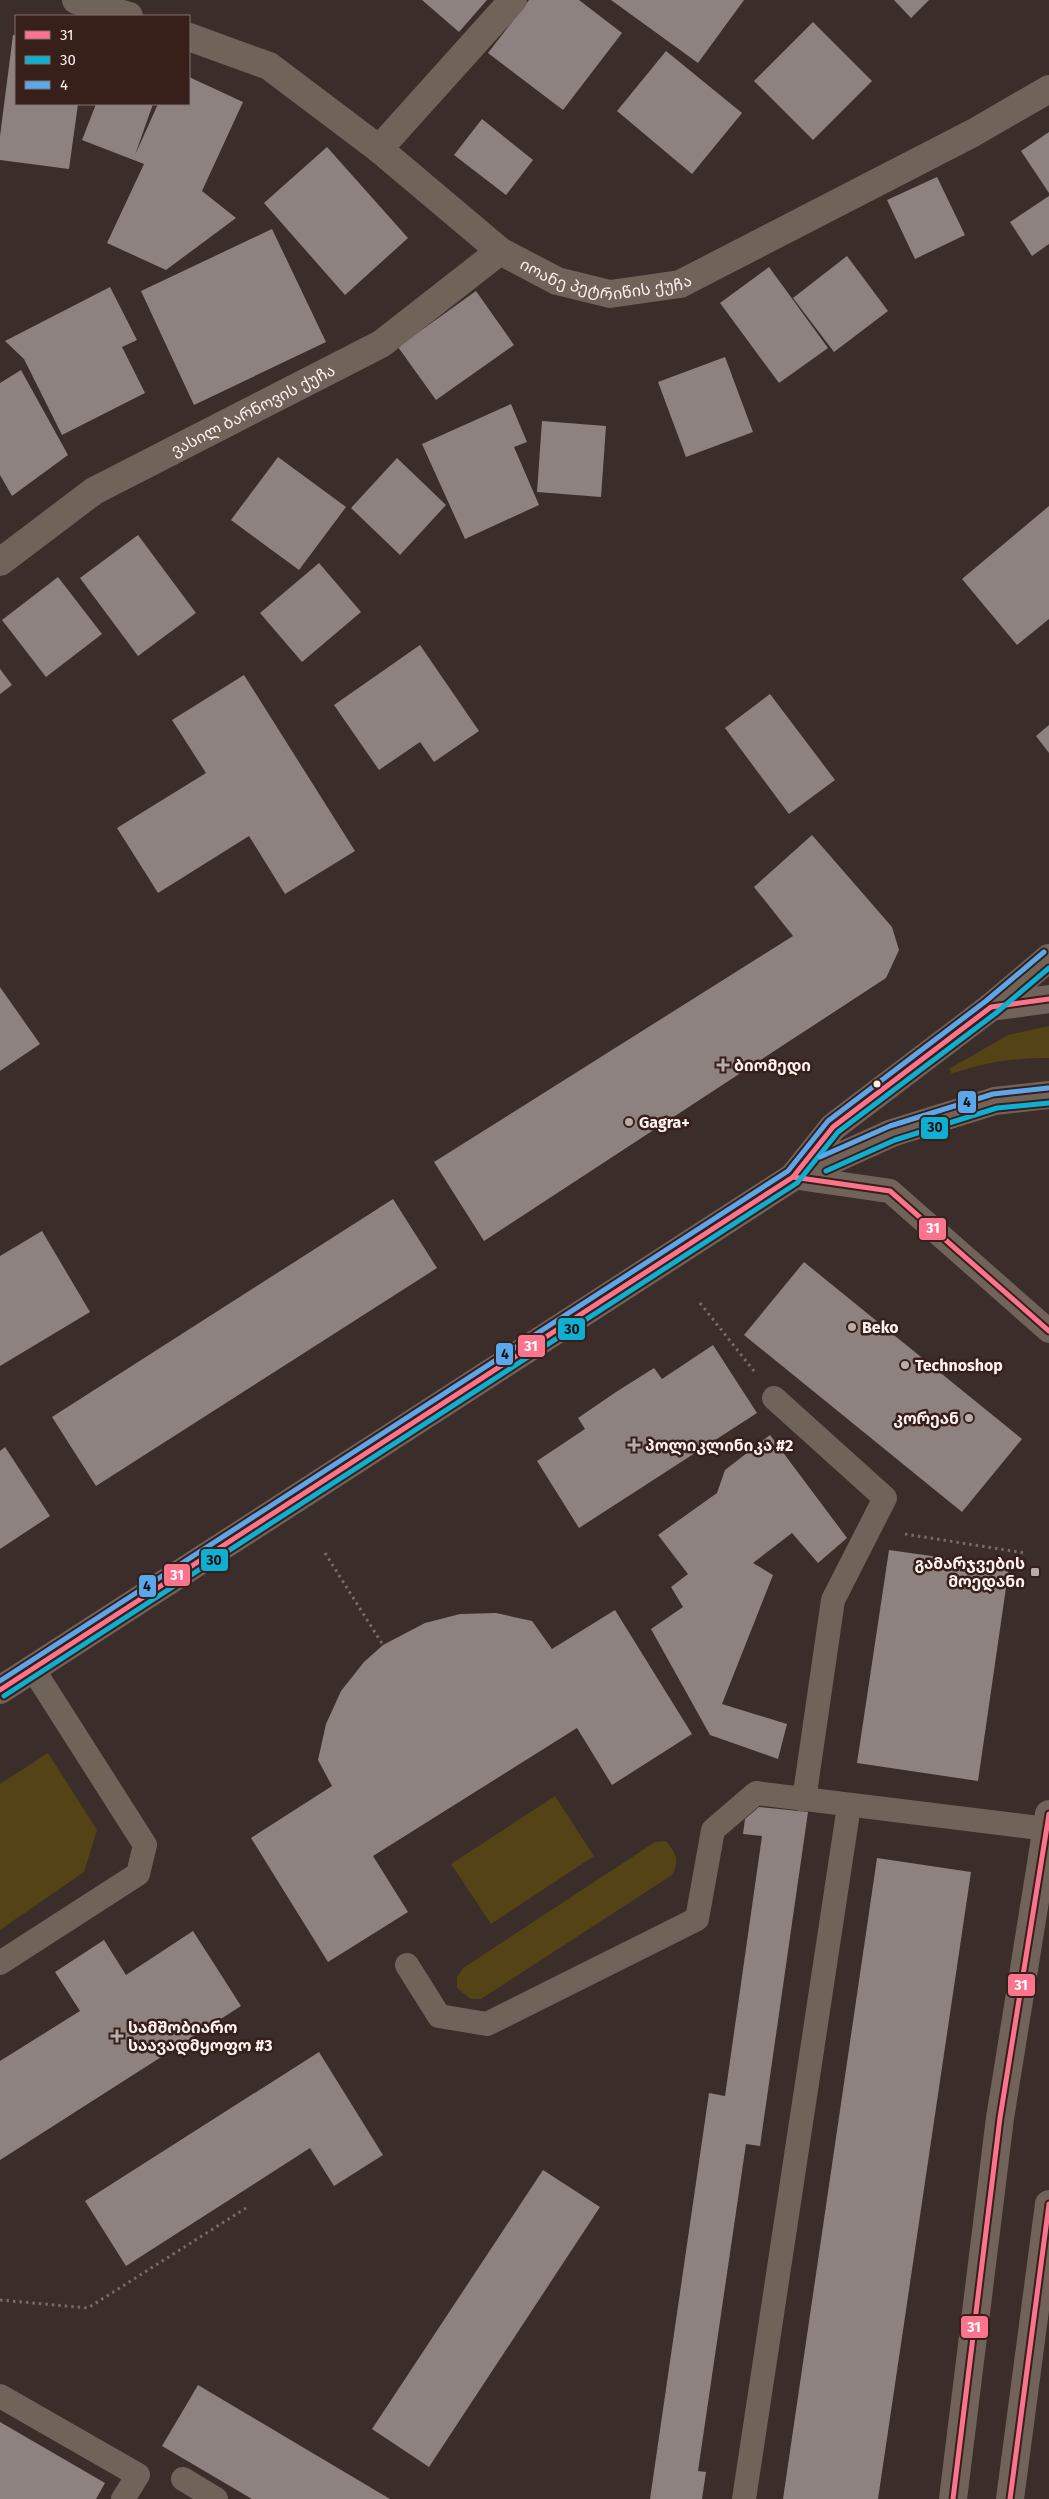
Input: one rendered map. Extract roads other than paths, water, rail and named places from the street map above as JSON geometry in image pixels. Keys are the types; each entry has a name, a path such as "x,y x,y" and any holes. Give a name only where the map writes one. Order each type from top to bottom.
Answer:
{"main road":[{"path":"793,1177 833,1127 992,1007 1049,958"},
{"path":"992,1007 1049,999"},
{"path":"0,1690 793,1177 892,1133 995,1101 1049,1095"},
{"path":"952,2499 1000,2118 1048,1822"},
{"path":"1010,2499 1049,2204"}],"street":[{"path":"379,149 513,0"},
{"path":"86,1 125,15"},
{"name":"იოანე პეტრიწის ქუჩა","path":"190,38 269,66 379,149 500,251 557,282 610,294 680,284 973,133 1049,88"},
{"name":"ვასილ ბარნოვის ქუჩა","path":"0,562 94,491 381,344 500,251"}],"lane":[{"path":"793,1177 890,1191 1049,1331"},
{"path":"774,1398 885,1498 833,1600 804,1800"},
{"path":"0,1963 138,1874 145,1845 33,1669"},
{"path":"407,1965 439,2016 487,2024 697,1919 713,1830 756,1793 849,1806 1048,1822"},
{"path":"744,2499 849,1806"},
{"path":"0,2396 138,2475 124,2499"},
{"path":"183,2479 216,2499"}],"place":[{"name":"ბიომედი","path":"723,1065"},
{"name":"Gagra+","path":"629,1122"},
{"name":"Beko","path":"852,1327"},
{"name":"Technoshop","path":"905,1365"},
{"name":"კორეან","path":"969,1418"},
{"name":"პოლიკლინიკა #2","path":"634,1445"},
{"name":"გამარჯვების მოედანი","path":"1035,1572"},
{"name":"სამშობიარო საავადმყოფო #3","path":"117,2036"}]}
